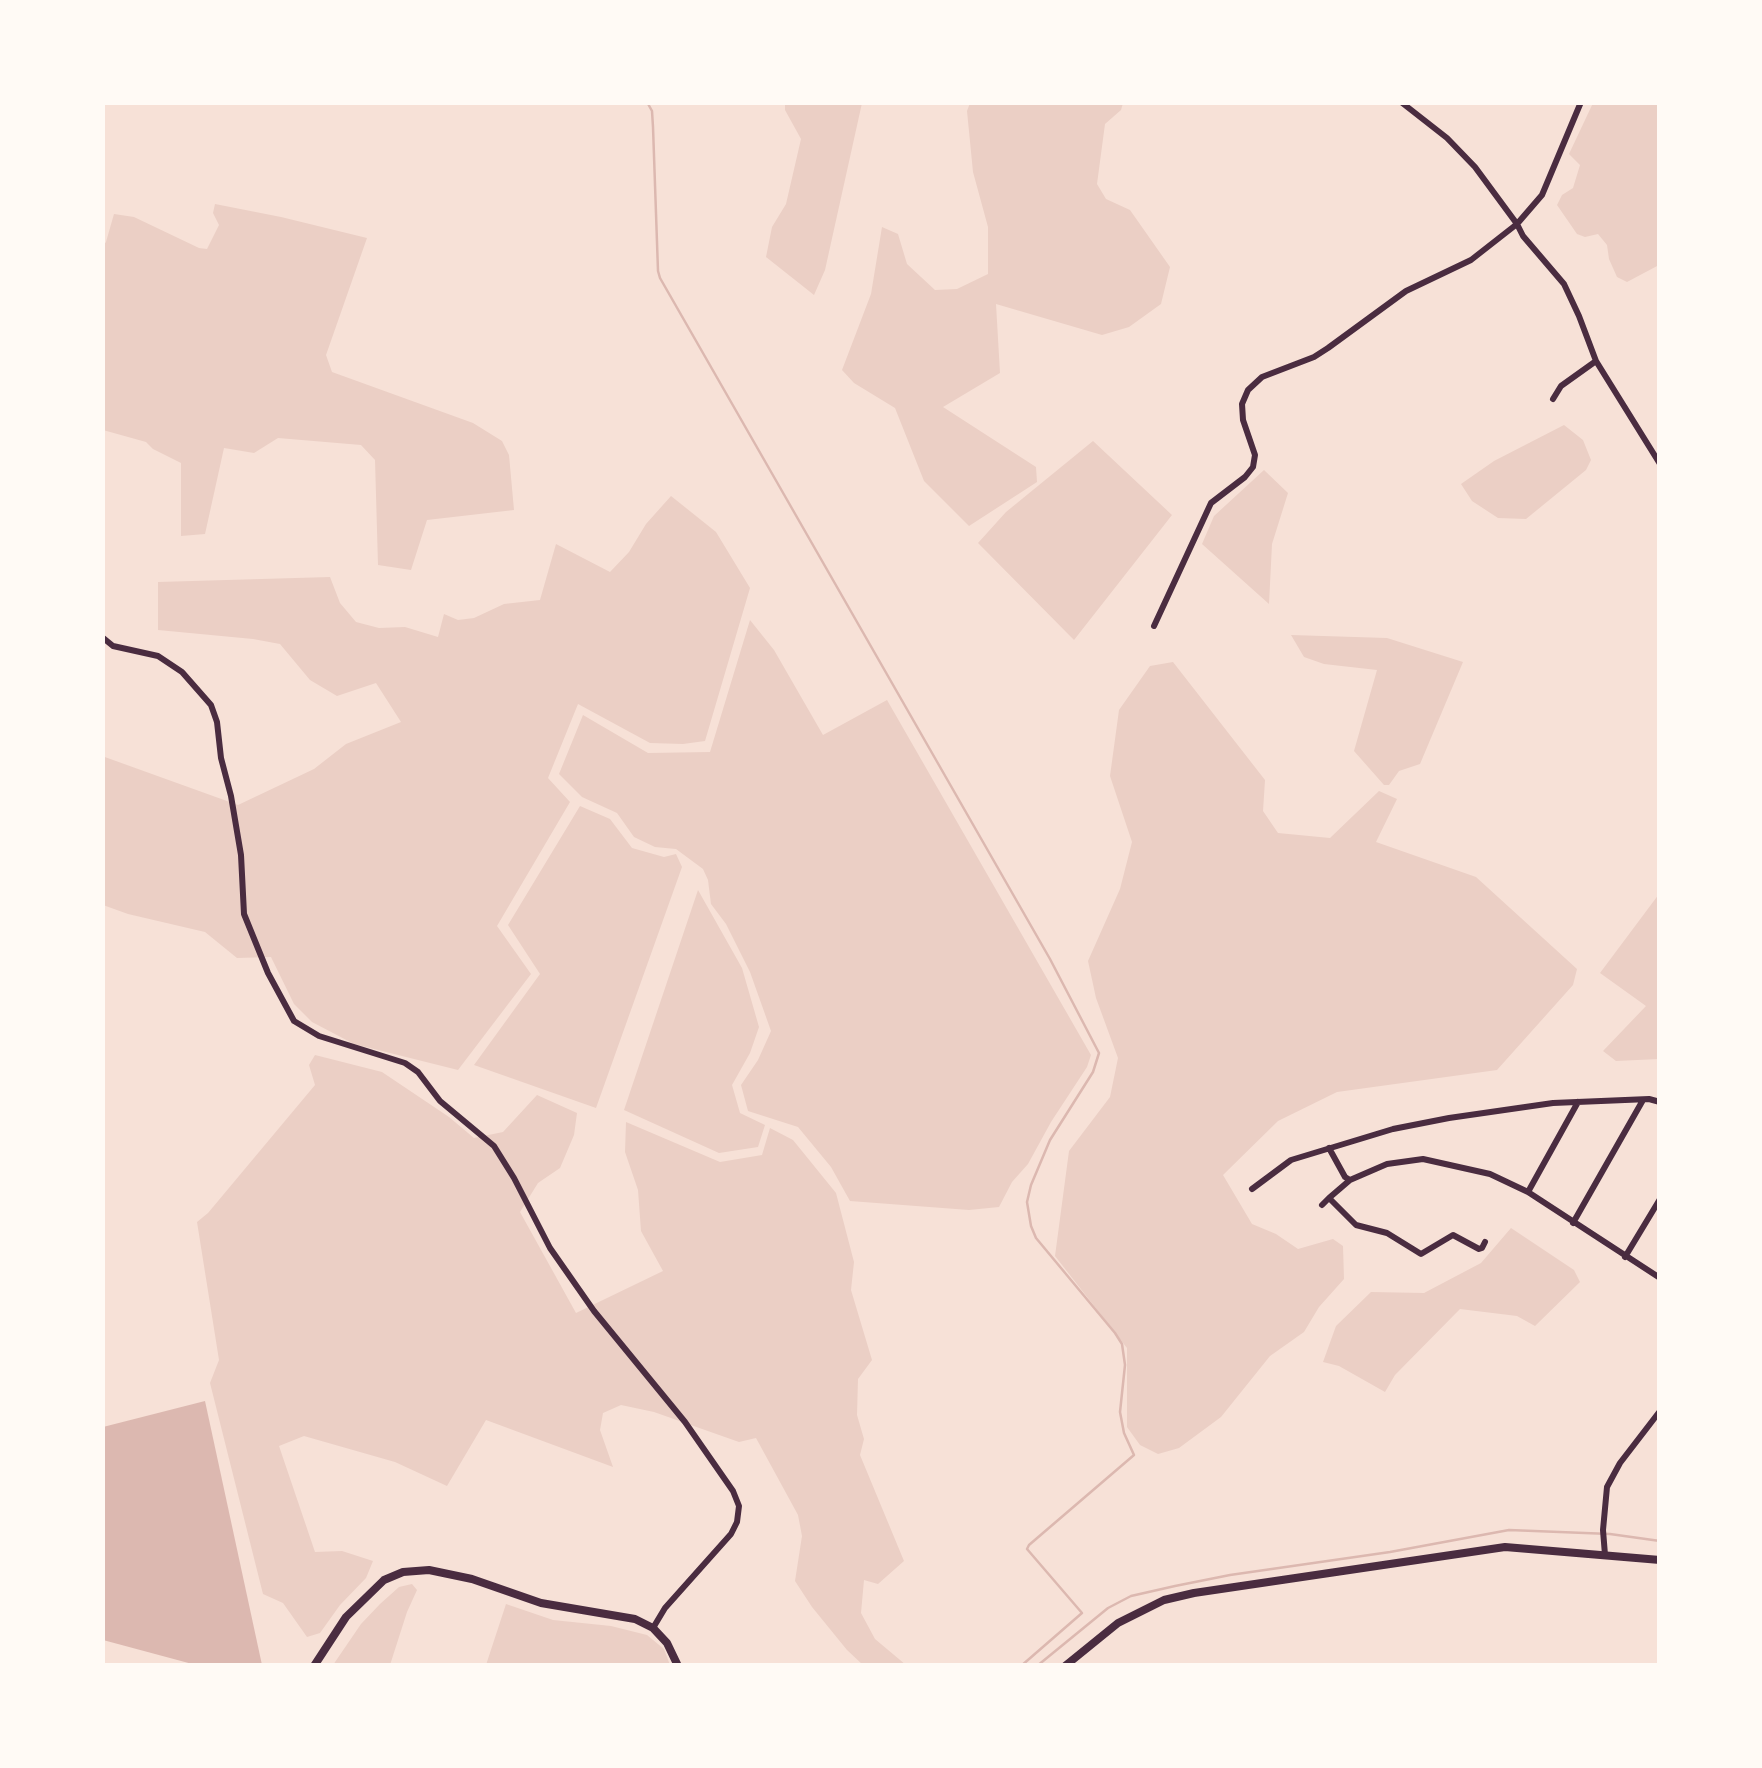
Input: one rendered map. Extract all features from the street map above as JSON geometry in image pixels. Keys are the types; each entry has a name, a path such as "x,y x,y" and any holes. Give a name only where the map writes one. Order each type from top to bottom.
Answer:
{"street":[{"path":"1400,102 1447,138 1475,168 1523,236 1564,284 1596,361 1660,464"},
{"path":"1154,626 1211,503 1253,466 1254,456 1243,420 1242,404 1248,390 1262,377 1314,357 1406,291 1471,260 1517,224 1542,195 1581,102"},
{"path":"1553,399 1561,386 1596,361"},
{"path":"102,638 113,646 158,656 182,672 211,705 241,855 244,914 268,973 294,1021 319,1036 405,1063 418,1072 440,1100 494,1146 550,1248 583,1296 686,1422 733,1491 739,1506 730,1534 665,1608 653,1628"},
{"path":"1573,1223 1643,1099"},
{"path":"1528,1192 1579,1101"},
{"path":"1252,1189 1292,1160 1392,1129 1579,1101 1660,1102"},
{"path":"1329,1148 1350,1180"},
{"path":"1322,1205 1350,1180 1388,1164 1423,1159 1490,1174 1528,1192 1660,1278"},
{"path":"1329,1198 1352,1223 1387,1233 1421,1254 1453,1236 1479,1248 1485,1242"},
{"path":"1625,1258 1659,1201"},
{"path":"1604,1555 1607,1487 1620,1462 1660,1411"},
{"path":"1065,1666 1118,1623 1174,1597 1505,1547 1660,1560"},
{"path":"314,1666 346,1617 384,1580 404,1572 429,1570 472,1578 541,1603 634,1618 653,1628 668,1643 678,1666"}],"shaded area":[{"path":"785,103 862,103 825,270 814,295 766,257 772,227 786,204 801,139"},
{"path":"970,103 1123,103 1121,110 1105,124 1097,184 1106,199 1130,210 1170,267 1161,304 1129,327 1102,335 996,304 1000,373 943,407 1036,467 1037,482 969,526 924,481 895,408 854,383 842,370 871,294 882,227 898,234 907,264 935,290 957,289 988,274 988,227 973,172 967,111"},
{"path":"1593,103 1659,103 1659,265 1627,282 1617,277 1607,245 1598,234 1577,234 1557,205 1562,195 1573,188 1580,165 1569,154"},
{"path":"215,204 367,238 326,355 332,372 473,423 502,441 509,455 514,510 427,520 411,570 378,565 375,460 361,445 278,438 254,453 224,448 205,534 181,536 181,463 146,442 103,430 103,246 114,214 134,217 207,249 219,225 213,213"},
{"path":"1564,425 1583,440 1591,460 1586,470 1526,519 1498,518 1472,501 1461,484 1494,461"},
{"path":"1093,441 1172,515 1074,640 978,543 1006,512"},
{"path":"1264,470 1288,493 1272,544 1269,604 1202,544 1214,516"},
{"path":"671,496 716,532 750,588 705,741 650,743 578,704 548,778 570,802 497,926 531,974 458,1070 354,1044 312,1022 294,1004 271,957 237,958 205,932 103,905 102,756 238,805 314,769 346,744 401,722 376,683 337,696 310,680 280,644 158,630 158,582 330,577 340,603 356,622 379,628 405,627 438,637 444,614 458,620 474,618 504,604 540,600 556,544 610,572"},
{"path":"750,620 774,650 823,735 887,700 1091,1055 999,1207 969,1210 850,1201 831,1167 798,1127 748,1111 741,1085 771,1031 750,972 726,924 711,904 703,869 676,849 655,847 634,837 617,813 582,797 559,774 583,715 648,753 710,752"},
{"path":"1291,635 1387,638 1463,662 1420,764 1399,771 1389,785 1384,785 1354,751 1377,670 1324,664 1304,657"},
{"path":"1173,662 1265,780 1263,811 1278,833 1330,838 1379,791 1397,799 1376,842 1476,877 1577,969 1573,985 1497,1070 1337,1092 1278,1121 1223,1175 1252,1224 1298,1249 1333,1239 1343,1246 1344,1279 1319,1307 1304,1332 1270,1356 1221,1417 1179,1448 1158,1454 1140,1445 1127,1427 1127,1348 1055,1256 1069,1151 1110,1097 1118,1058 1096,998 1088,961 1120,889 1132,842 1110,776 1119,710 1150,666"},
{"path":"580,806 610,819 632,848 664,857 676,854 682,867 596,1108 474,1065 540,974 508,925"},
{"path":"698,890 742,968 759,1027 732,1085 740,1113 765,1125 758,1147 719,1153 624,1110"},
{"path":"1659,894 1659,1059 1616,1061 1603,1051 1646,1006 1600,973"},
{"path":"315,1055 382,1072 474,1138 503,1132 537,1095 577,1113 574,1135 560,1168 538,1183 520,1212 576,1313 663,1271 641,1231 638,1190 625,1152 626,1122 720,1162 762,1155 770,1128 793,1140 836,1193 854,1262 851,1290 872,1360 858,1379 857,1415 864,1439 860,1455 904,1561 878,1584 864,1580 861,1613 875,1639 906,1665 863,1665 812,1607 795,1581 802,1536 798,1515 756,1438 739,1442 654,1412 621,1405 603,1413 600,1430 613,1467 486,1420 447,1486 395,1462 304,1436 279,1446 315,1552 342,1551 373,1561 366,1578 320,1633 307,1637 283,1603 263,1594 210,1383 219,1360 197,1222 315,1085 309,1065"},
{"path":"1511,1228 1574,1270 1580,1282 1535,1326 1517,1316 1460,1309 1395,1375 1385,1392 1339,1366 1323,1362 1336,1326 1371,1292 1424,1293 1481,1263"},
{"path":"205,1401 262,1665 196,1665 103,1640 103,1427"},
{"path":"412,1584 417,1590 390,1665 333,1665 380,1604 399,1587"},
{"path":"506,1604 553,1620 611,1626 647,1635 664,1649 670,1665 486,1665"}],"waterway":[{"path":"647,102 652,111 660,278 1050,959 1099,1053 1093,1072 1050,1140 1027,1202 1036,1238 1122,1344 1125,1365 1120,1412 1134,1455 1029,1545 1027,1549 1082,1613 1021,1666"},
{"path":"1037,1666 1108,1608 1131,1596 1175,1586 1509,1530 1610,1534 1660,1541"}]}
